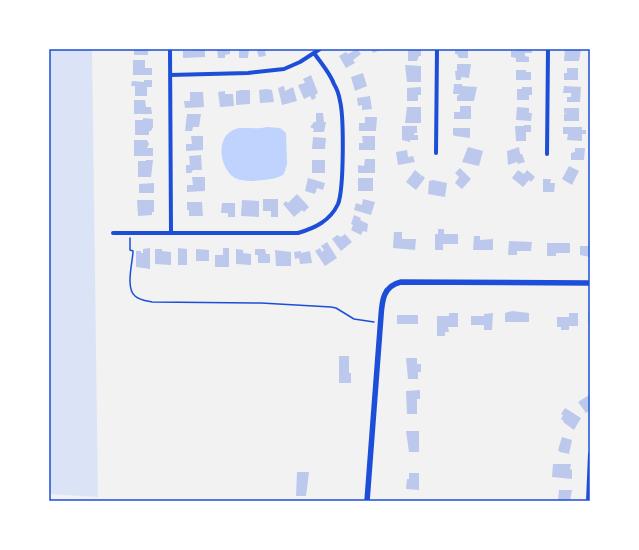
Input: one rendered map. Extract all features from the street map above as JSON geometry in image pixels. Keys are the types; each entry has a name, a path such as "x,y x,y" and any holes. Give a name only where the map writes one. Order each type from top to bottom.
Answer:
{"street":[{"path":"170,49 171,233"},
{"path":"170,75 248,73 284,68 300,62 320,49"},
{"path":"436,153 437,49"},
{"path":"547,154 548,49"},
{"path":"113,233 298,233 314,228 328,218 338,204 341,188 342,114 340,100 334,83 314,53"},
{"path":"367,501 380,323 383,297 389,288 398,283 590,283"},
{"path":"588,501 590,454"}],"path":[{"path":"130,233 130,250 133,250 130,268 131,290 139,299 152,302 261,303 331,307 336,308 354,320 380,323"}],"shaded area":[{"path":"49,49 92,49 98,497 49,494"}],"water":[{"path":"267,127 280,128 286,133 287,164 284,174 279,177 256,181 245,181 235,178 230,174 223,161 222,147 227,134 236,129"}],"building":[{"path":"134,49 151,49 151,51 148,51 148,55 134,55"},
{"path":"193,49 205,49 205,57 183,58 183,51 193,51"},
{"path":"217,49 230,49 230,54 225,55 225,58 218,58"},
{"path":"239,49 249,49 248,58 239,58"},
{"path":"259,49 275,50 265,51 266,56 259,57 257,51"},
{"path":"357,49 361,54 353,60 355,63 346,68 339,56 346,52 348,54"},
{"path":"371,49 383,49 373,53"},
{"path":"408,49 421,49 421,56 419,56 417,61 408,61"},
{"path":"455,49 468,49 468,58 459,58 457,54 455,54"},
{"path":"516,49 532,49 532,53 525,53 525,56 529,57 529,62 516,62 516,58 511,57 511,51 516,51"},
{"path":"565,49 581,49 579,61 564,61"},
{"path":"133,60 145,60 145,68 152,68 152,75 133,75"},
{"path":"457,64 471,64 469,78 461,77 461,80 456,80 455,71 457,71"},
{"path":"405,65 421,66 421,82 407,82"},
{"path":"567,68 578,68 578,80 564,80 564,73 567,73"},
{"path":"516,70 526,70 526,72 531,72 531,80 516,80"},
{"path":"363,73 367,86 355,91 351,77"},
{"path":"311,75 318,93 315,95 316,98 312,100 310,96 304,99 298,85 305,83 303,79"},
{"path":"144,80 152,80 152,87 147,87 147,96 135,96 135,86 131,86 132,81 144,82"},
{"path":"454,84 477,87 474,101 457,101 457,96 460,94 453,94"},
{"path":"284,86 285,91 293,87 297,101 282,105 278,88"},
{"path":"564,86 581,87 580,102 567,102 567,97 571,97 571,93 563,93"},
{"path":"421,87 421,95 418,95 418,101 407,101 407,88"},
{"path":"522,87 532,87 532,95 529,95 529,100 517,100 517,89 522,89"},
{"path":"250,90 250,104 236,105 236,91"},
{"path":"259,90 272,90 274,102 260,103"},
{"path":"225,91 225,94 233,94 234,106 220,107 218,92"},
{"path":"190,92 203,92 204,107 185,108 184,101 190,101"},
{"path":"370,96 372,109 362,110 362,105 358,106 357,98"},
{"path":"134,100 145,100 146,107 151,107 152,114 134,114"},
{"path":"460,106 471,106 471,119 454,119 454,112 460,112"},
{"path":"407,107 421,107 421,123 405,123"},
{"path":"517,107 529,108 529,113 532,113 531,121 516,120"},
{"path":"564,108 579,108 579,121 564,121 564,114 567,113 564,113"},
{"path":"316,113 323,113 324,122 326,122 324,132 313,132 314,129 310,127 314,122 316,122"},
{"path":"187,114 201,114 199,127 193,127 192,131 185,131"},
{"path":"365,117 377,117 376,131 359,131 359,123 365,123"},
{"path":"143,118 153,119 153,127 151,131 149,131 149,135 135,135 135,120 143,120"},
{"path":"531,125 531,132 526,132 526,141 516,141 515,126"},
{"path":"402,126 417,126 417,133 414,133 414,135 418,135 418,140 410,140 410,142 402,140"},
{"path":"563,127 582,127 582,130 586,130 586,134 582,134 582,141 567,140 568,134 563,134"},
{"path":"453,128 470,128 470,138 453,135"},
{"path":"191,136 203,136 203,150 186,151 186,144 192,144"},
{"path":"362,136 375,136 375,150 359,150 359,143 363,143"},
{"path":"313,137 326,138 325,149 312,149"},
{"path":"134,140 147,140 149,144 147,148 153,148 153,156 134,156"},
{"path":"468,147 483,151 479,166 462,162"},
{"path":"519,147 520,154 522,154 525,162 518,164 517,162 508,165 507,151"},
{"path":"575,148 585,148 584,160 571,160 571,153 575,152"},
{"path":"407,150 408,157 413,156 415,162 398,165 396,152"},
{"path":"201,155 202,170 193,170 191,173 186,173 186,165 190,165 189,156"},
{"path":"365,159 375,159 375,173 358,173 358,165 364,166"},
{"path":"153,160 151,177 138,177 138,161"},
{"path":"312,160 325,160 325,173 312,173"},
{"path":"569,166 579,171 572,185 562,179"},
{"path":"460,168 471,179 462,189 455,183 459,177 455,173"},
{"path":"415,170 421,175 420,178 422,175 425,178 416,190 406,182"},
{"path":"518,170 524,174 527,170 535,177 531,182 529,180 523,187 512,178"},
{"path":"192,177 205,177 205,191 187,192 187,185 193,185"},
{"path":"308,178 325,183 323,190 317,188 315,194 305,191"},
{"path":"358,178 373,178 373,191 358,191"},
{"path":"543,179 551,179 550,183 555,183 554,192 543,192"},
{"path":"433,180 447,183 445,197 428,194 429,181"},
{"path":"154,183 154,193 139,193 139,184"},
{"path":"297,194 309,207 304,212 302,210 294,217 283,204 286,201 288,203"},
{"path":"263,199 278,199 278,217 271,217 271,211 263,211"},
{"path":"363,199 375,202 371,215 354,210 356,203 362,205"},
{"path":"137,200 154,200 154,212 152,212 152,215 138,216"},
{"path":"242,200 259,201 259,217 241,216"},
{"path":"187,202 202,202 203,216 189,216"},
{"path":"222,203 235,203 235,217 228,217 228,213 221,213"},
{"path":"354,215 361,218 360,220 368,224 367,232 363,231 361,235 351,230"},
{"path":"438,229 444,229 444,234 458,234 458,244 443,244 443,250 435,250 435,234 438,234"},
{"path":"394,232 402,232 402,239 416,239 415,250 393,248"},
{"path":"345,234 352,242 341,251 332,239 337,235 341,237"},
{"path":"474,236 480,236 480,240 493,239 493,250 473,250"},
{"path":"509,241 532,242 531,251 517,251 517,255 508,255"},
{"path":"327,242 337,258 325,266 315,251 320,248 322,252 324,250 321,246"},
{"path":"547,243 570,243 570,253 556,253 556,256 547,256"},
{"path":"590,245 590,257 580,255 580,246"},
{"path":"150,248 150,269 136,267 136,251 141,251 141,253 143,253 143,249"},
{"path":"178,248 187,249 187,265 178,265"},
{"path":"223,248 229,248 229,267 215,267 215,255 223,255"},
{"path":"155,249 162,249 162,251 171,252 171,265 155,264"},
{"path":"196,249 209,250 209,261 196,261"},
{"path":"236,249 243,250 243,253 251,254 251,265 236,264"},
{"path":"255,249 265,249 266,254 270,254 270,263 258,263 258,255 255,255"},
{"path":"275,250 291,252 291,266 276,266"},
{"path":"301,251 301,253 310,251 312,263 300,264 299,258 295,259 294,252"},
{"path":"512,311 529,313 529,322 505,322 505,313"},
{"path":"449,313 458,313 458,327 448,327 449,332 445,332 445,336 437,336 437,316 449,316"},
{"path":"493,313 492,330 484,330 484,325 471,325 471,316 484,316 484,314"},
{"path":"569,313 578,313 578,326 569,326 569,330 561,330 561,327 557,327 557,317 569,317"},
{"path":"588,313 590,313 590,323 588,323"},
{"path":"397,315 418,315 418,324 397,324"},
{"path":"339,356 349,356 349,373 351,373 351,383 339,383"},
{"path":"406,358 417,358 417,364 421,364 421,372 418,372 418,379 408,379"},
{"path":"420,390 420,399 417,399 417,414 407,414 406,391"},
{"path":"589,395 590,410 586,413 578,402"},
{"path":"565,408 581,418 574,430 561,419 563,415 561,414"},
{"path":"406,431 419,431 419,452 409,452"},
{"path":"562,437 572,440 569,454 558,450"},
{"path":"553,464 571,464 570,469 572,470 572,479 552,477"},
{"path":"297,472 309,472 306,496 296,496"},
{"path":"409,473 419,473 419,490 406,489"},
{"path":"559,490 572,490 570,501 558,501"}]}
